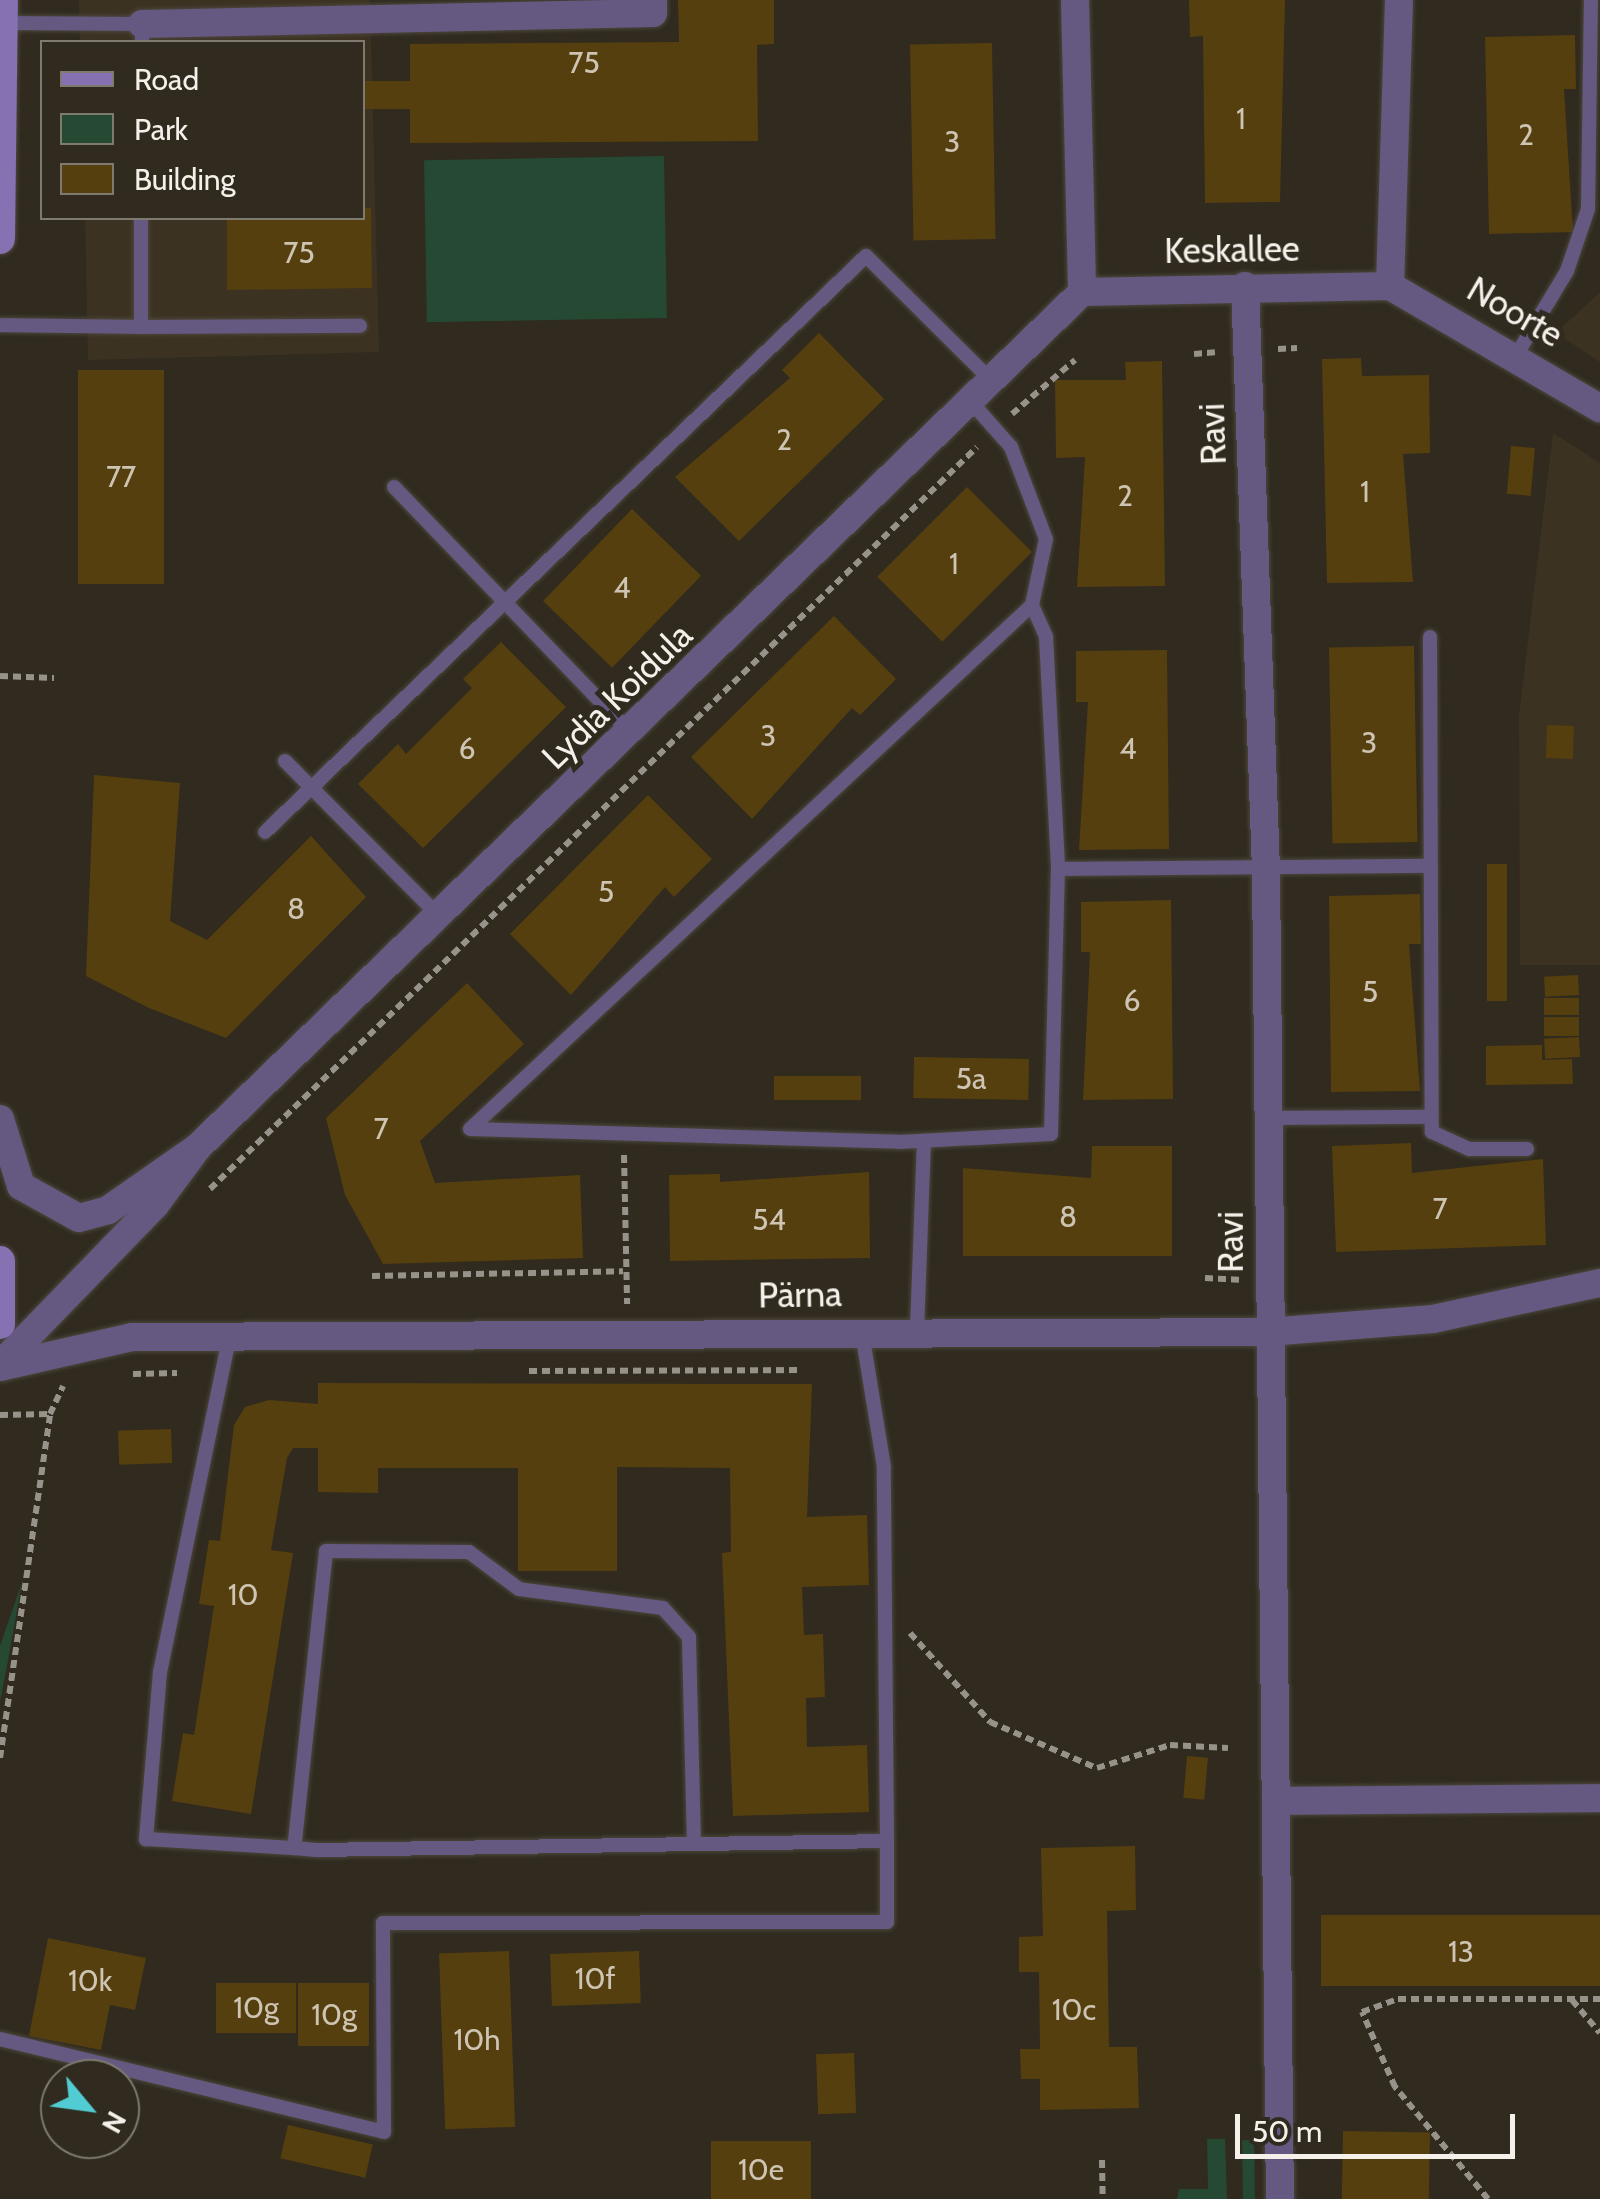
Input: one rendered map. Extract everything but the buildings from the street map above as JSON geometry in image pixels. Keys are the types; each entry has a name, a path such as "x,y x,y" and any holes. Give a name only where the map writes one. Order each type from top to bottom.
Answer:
{"main road":[{"path":"0,239 2,12"},
{"path":"0,1260 0,1324"}],"street":[{"path":"142,33 653,12 653,0"},
{"path":"1075,0 1082,292"},
{"path":"1390,286 1399,0"},
{"name":"Ravi","path":"1245,286 1266,871 1280,2199"},
{"name":"Keskallee","path":"1082,292 1390,286"},
{"name":"Noorte","path":"1390,286 1517,354 1600,408"},
{"name":"Lydia Koidula","path":"0,1120 21,1186 79,1218 108,1210 198,1147 442,919 1082,292"},
{"name":"Lydia Koidula","path":"0,1366 156,1205 198,1147"},
{"name":"Pärna","path":"0,1366 132,1337 1268,1332 1433,1319 1600,1283"},
{"path":"1278,1801 1600,1798"}],"lane":[{"path":"1517,354 1567,271 1588,209 1590,0"},
{"path":"2,12 142,33"},
{"path":"140,327 141,220"},
{"path":"265,832 502,600 866,256 993,382"},
{"path":"0,326 360,326"},
{"path":"972,402 996,429 1030,486 1046,539 1032,605 470,1129 624,1139 924,1141 1051,1134 1058,869 1046,637 1032,605"},
{"path":"394,487 632,734"},
{"path":"1430,637 1432,1132 1469,1150 1528,1149"},
{"path":"285,760 442,919"},
{"path":"1058,869 1266,871 1429,866"},
{"path":"1268,1118 1430,1117"},
{"path":"917,1331 924,1141"},
{"path":"0,2039 384,2132 383,1923 887,1922 884,1467 862,1332"},
{"path":"229,1339 160,1672 146,1839 294,1848 887,1842"},
{"path":"294,1848 326,1551 470,1552 519,1589 663,1608 690,1637 694,1844"}],"path":[{"path":"1274,349 1297,348"},
{"path":"1194,354 1226,352"},
{"path":"194,1204 996,429 1075,360"},
{"path":"0,676 54,678"},
{"path":"624,1139 624,1304 643,1304"},
{"path":"372,1276 623,1272"},
{"path":"1204,1278 1240,1280"},
{"path":"115,1375 133,1374 132,1337"},
{"path":"0,1758 50,1414 64,1385 80,1378"},
{"path":"0,1416 50,1414"},
{"path":"885,1627 924,1640 990,1722 1097,1768 1170,1745 1228,1748"},
{"path":"1488,2199 1395,2086 1362,2012 1398,1998 1600,1999"},
{"path":"1572,1999 1600,2033"},
{"path":"1102,2160 1103,2199"}],"shaded area":[{"path":"79,0 370,0 379,352 88,360 85,220 365,220 365,40 80,40"},
{"path":"1600,292 1600,362 1556,333"},
{"path":"1553,433 1600,463 1600,965 1520,965 1519,715"}],"green space":[{"path":"664,156 667,318 427,322 424,160"},
{"path":"22,1582 9,1655 0,1702 0,1646"},
{"path":"1207,2139 1225,2139 1227,2199 1177,2199 1179,2189 1208,2189"},
{"path":"1242,2140 1254,2140 1255,2199 1243,2199"}]}
